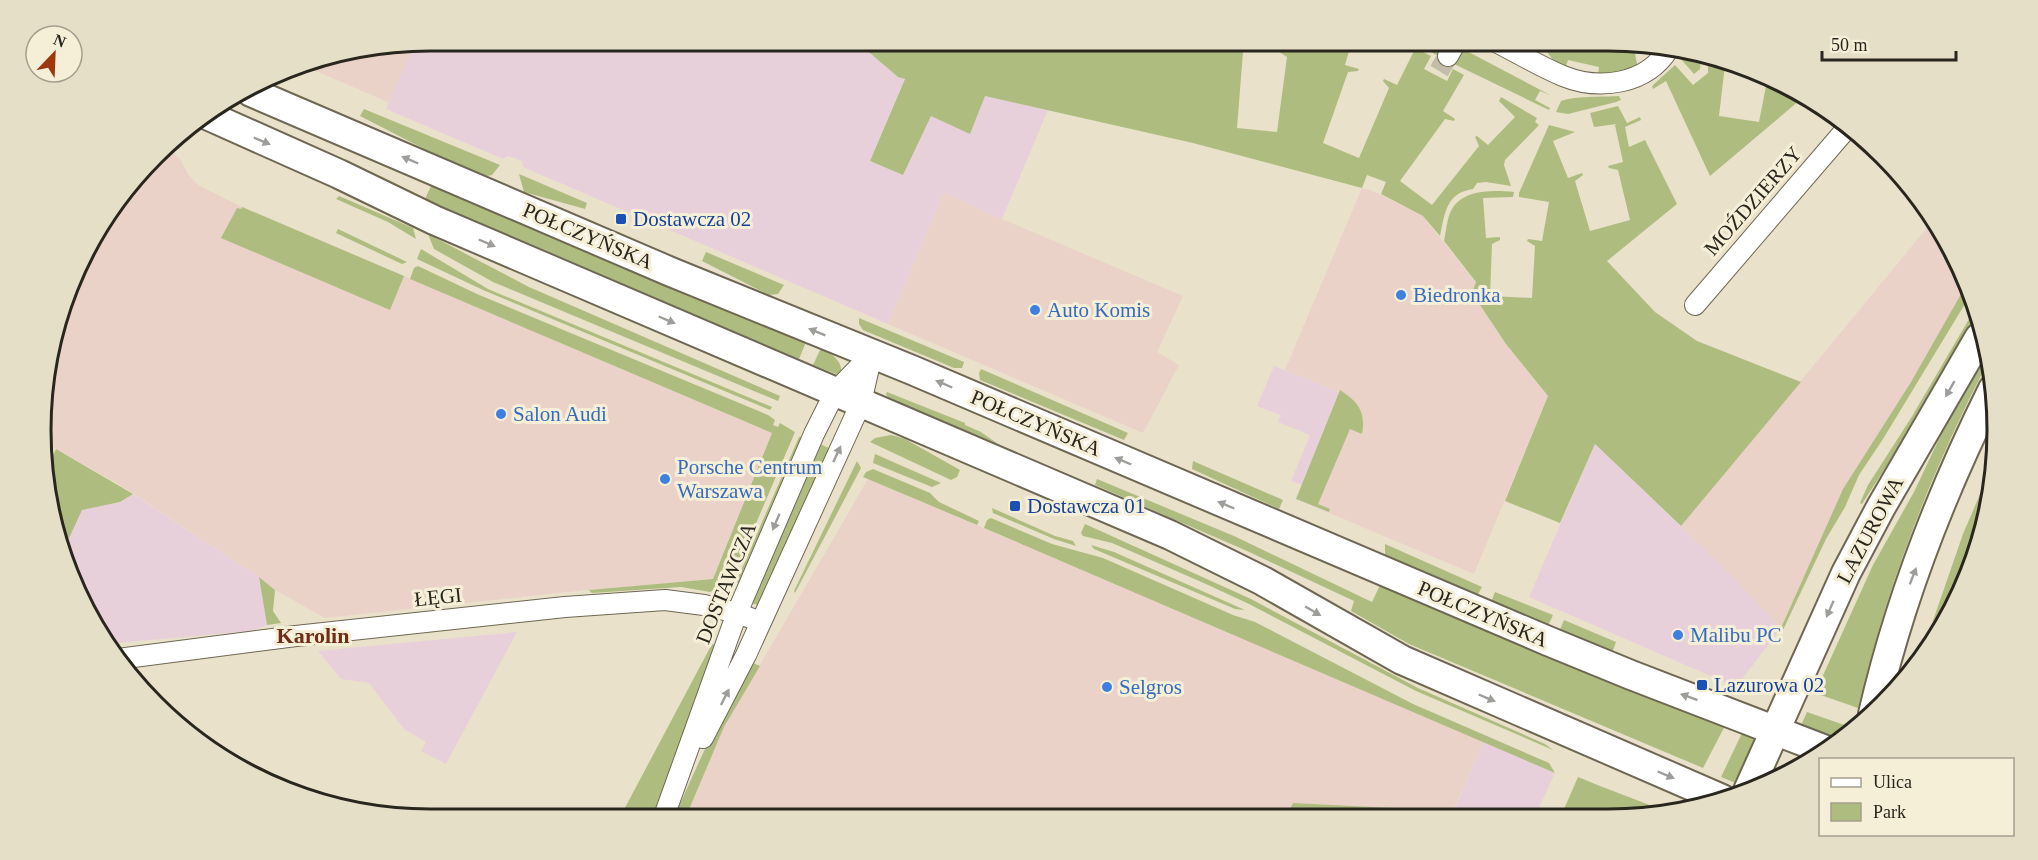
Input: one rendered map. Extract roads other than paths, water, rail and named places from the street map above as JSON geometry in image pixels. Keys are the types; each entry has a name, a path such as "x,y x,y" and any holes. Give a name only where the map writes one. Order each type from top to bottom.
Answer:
{"main road":[{"name":"POŁCZYŃSKA","path":"255,94 1548,641 1817,746"},
{"path":"214,118 339,174 434,220 1170,535 1263,581 1402,660 1711,794"},
{"name":"LAZUROWA","path":"1753,780 1854,557 1977,342"},
{"path":"1877,697 1905,598 1955,468 1986,402"}],"street":[{"path":"1513,51 1564,77 1590,83 1636,78 1661,61 1665,55"},
{"name":"MOŹDZIERZY","path":"1695,305 1843,133"},
{"name":"DOSTAWCZA","path":"667,809 737,613 835,392 872,354"},
{"name":"DOSTAWCZA","path":"668,809 746,655 861,403 872,354"},
{"name":"ŁĘGI","path":"127,658 296,636 565,607 665,600 704,605 761,622"}],"tunnel":[{"path":"1439,71 1448,56"}],"place":[{"name":"Dostawcza 02","path":"621,219"},
{"name":"Biedronka","path":"1401,295"},
{"name":"Auto Komis","path":"1035,310"},
{"name":"Salon Audi","path":"501,414"},
{"name":"Porsche Centrum Warszawa","path":"665,479"},
{"name":"Dostawcza 01","path":"1015,506"},
{"name":"Malibu PC","path":"1678,635"},
{"name":"Lazurowa 02","path":"1702,685"},
{"name":"Selgros","path":"1107,687"}],"district":[{"name":"Karolin","path":"313,635"}]}
